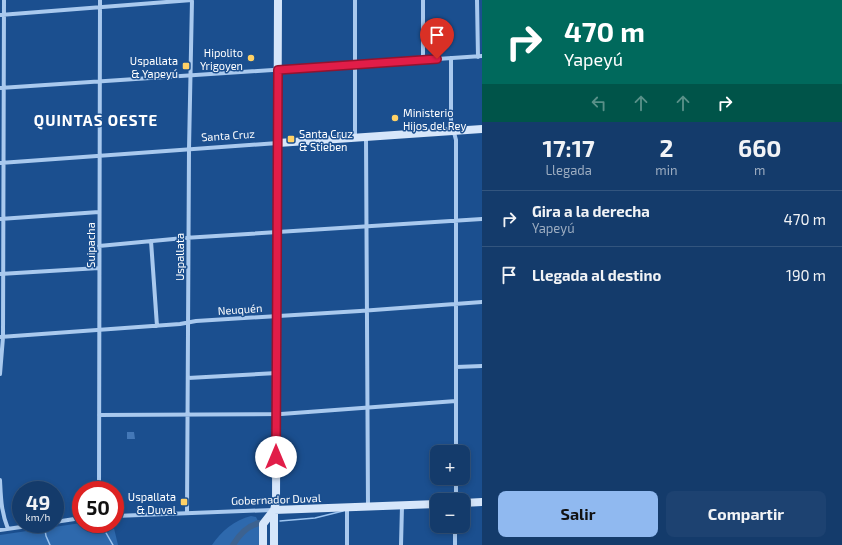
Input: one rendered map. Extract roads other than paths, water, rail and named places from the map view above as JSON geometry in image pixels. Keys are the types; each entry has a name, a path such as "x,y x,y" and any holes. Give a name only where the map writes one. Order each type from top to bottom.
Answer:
{"main road":[{"path":"274,545 277,414 278,0"},
{"name":"Santa Cruz","path":"278,143 482,129"},
{"path":"470,503 482,502"},
{"name":"Gobernador Duval","path":"274,510 430,504"},
{"path":"263,545 263,524 274,510"}],"street":[{"path":"0,374 2,337 2,15 4,0"},
{"name":"Suipacha","path":"99,481 100,0"},
{"path":"2,15 192,0"},
{"name":"Uspallata","path":"187,513 188,238 192,0"},
{"path":"355,0 355,138"},
{"path":"423,0 423,60"},
{"path":"2,88 480,56 477,0"},
{"path":"451,58 451,121 456,140 456,445"},
{"path":"366,137 368,506"},
{"name":"Santa Cruz","path":"2,163 278,143"},
{"path":"2,219 99,212"},
{"path":"99,246 188,238 482,219"},
{"path":"151,241 157,326"},
{"path":"2,274 99,268"},
{"name":"Neuquén","path":"2,337 157,326 196,321 482,302"},
{"path":"456,367 482,366"},
{"path":"188,378 277,373"},
{"path":"99,415 277,414 456,401"},
{"path":"0,480 1,506 8,529"},
{"path":"401,545 402,505"},
{"path":"347,507 347,545"},
{"name":"Gobernador Duval","path":"124,516 274,510"},
{"path":"0,530 12,528"},
{"path":"456,533 456,545"}],"waterway":[{"path":"280,521 315,518 343,511"},
{"path":"233,545 244,531 259,523"},
{"path":"46,533 50,545"},
{"path":"106,533 113,545"}],"place":[{"name":"Hipolito Yrigoyen","path":"251,58"},
{"name":"Uspallata & Yapeyú","path":"186,66"},
{"name":"Ministerio Hijos del Rey","path":"395,118"},
{"name":"Santa Cruz & Stieben","path":"291,139"},
{"name":"Uspallata & Duval","path":"184,502"}],"district":[{"name":"QUINTAS OESTE","path":"96,120"}]}
